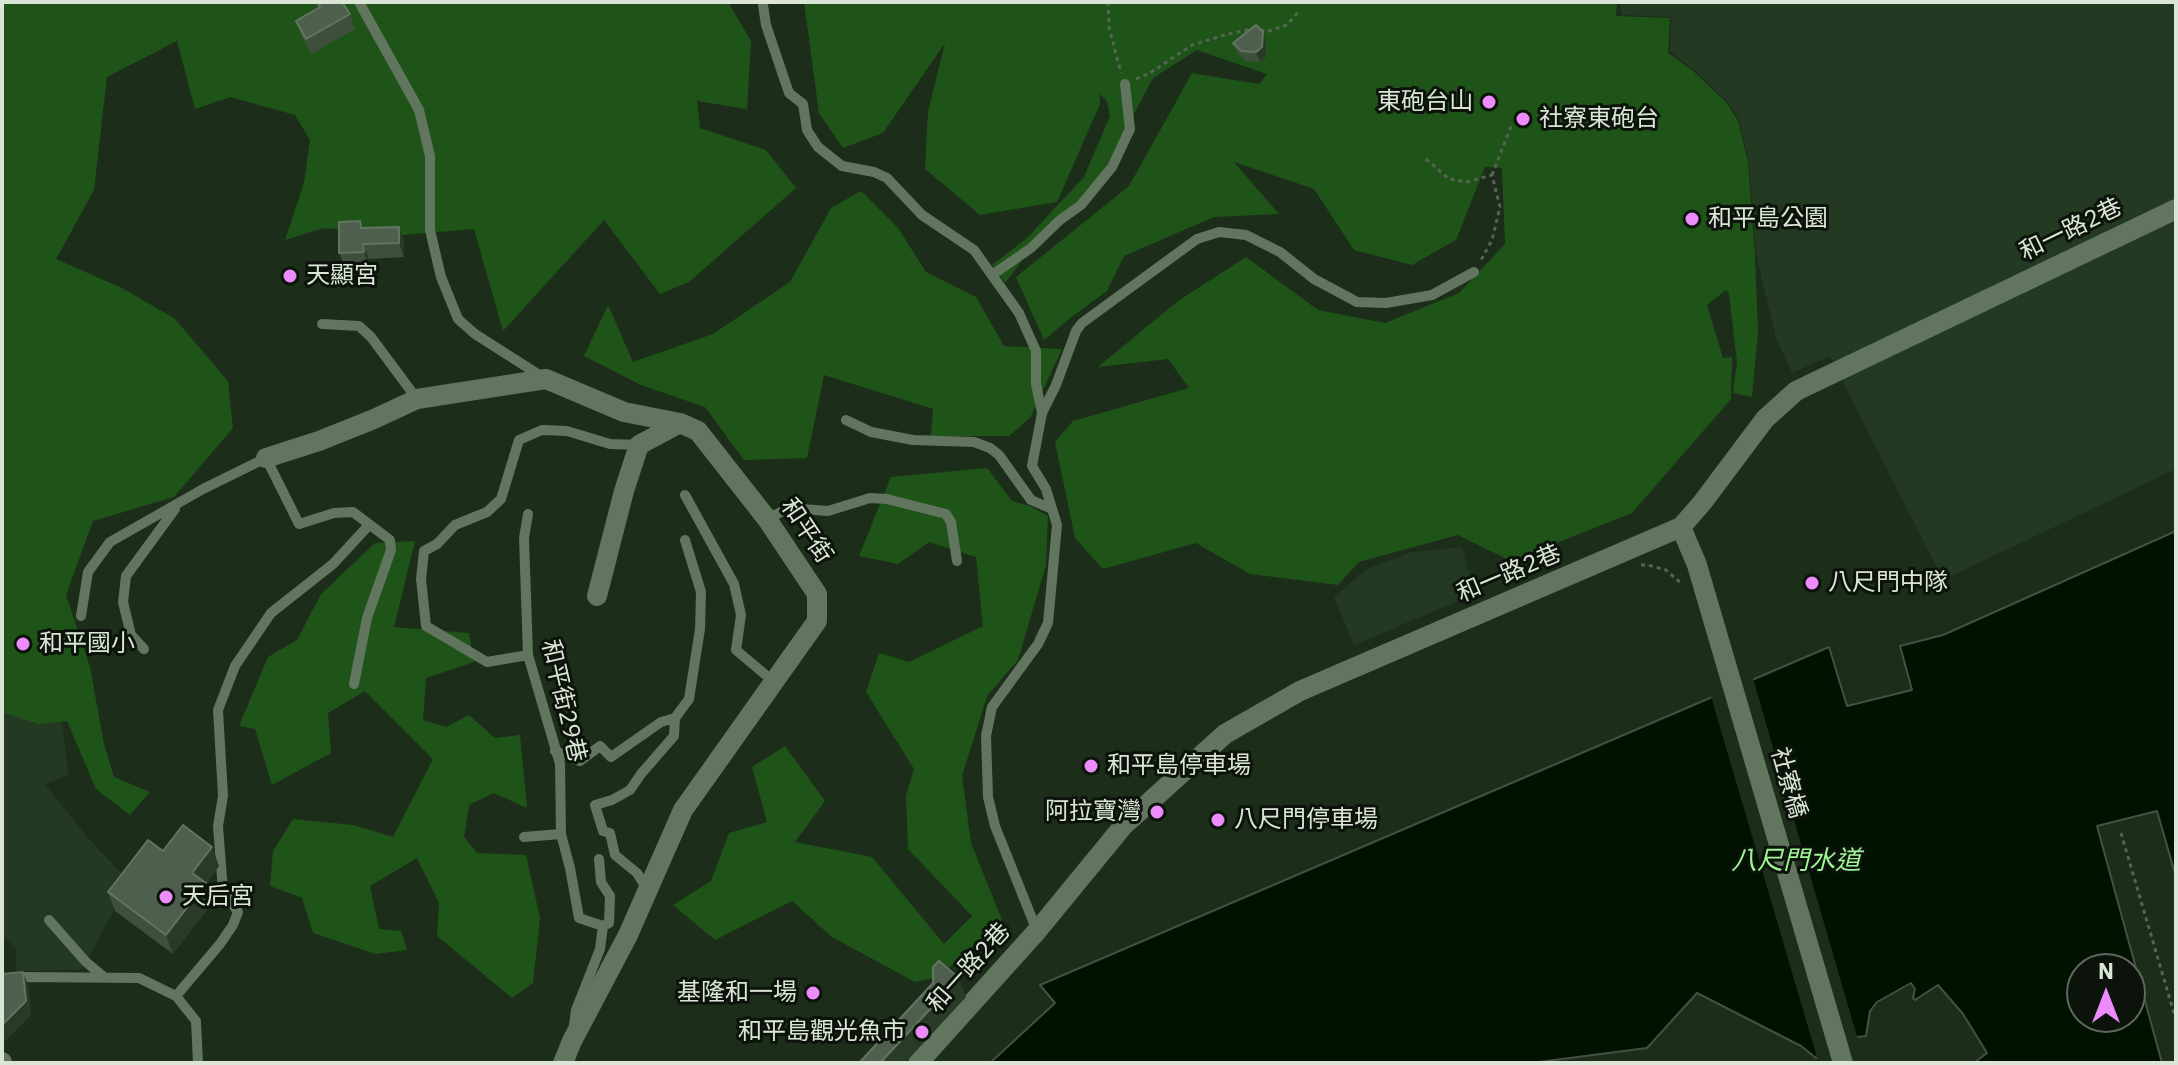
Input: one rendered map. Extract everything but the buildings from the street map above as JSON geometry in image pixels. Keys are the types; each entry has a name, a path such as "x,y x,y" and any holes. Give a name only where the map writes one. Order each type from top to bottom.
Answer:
{"street":[{"name":"和一路2巷","path":"918,1063 1037,931 1124,825 1225,734 1300,691 1681,527 1765,419 1796,391 2176,209"},
{"path":"266,458 319,441 417,399 546,379"},
{"name":"和平街","path":"546,379 624,412 680,423 698,431 767,519 817,594 817,621 683,810 617,957 563,1063"},
{"path":"597,596 639,445 680,423"},
{"name":"社寮橋","path":"1681,527 1697,565 1843,1063"}],"lane":[{"path":"359,2 419,110 430,156 430,230 441,277 458,319 475,334 546,379"},
{"path":"763,5 766,25 789,93 803,104 807,130 818,147 842,166 874,172 887,178 922,215 974,250 1019,313 1036,351 1036,384 1042,413"},
{"path":"992,275 1031,248 1081,205 1112,167 1130,129 1125,84"},
{"path":"1037,931 995,826 988,797 986,736 992,707 1038,644 1048,623 1057,525 1046,489 1032,466 1042,413 1076,331 1082,323 1185,247 1197,239 1219,232 1246,235 1280,252 1314,279 1357,302 1386,303 1432,295 1474,272"},
{"path":"322,324 359,326 371,337 417,399"},
{"path":"846,420 871,432 913,440 974,442 990,448 999,455 1031,500 1052,509"},
{"path":"528,655 487,662 426,626 421,579 424,551 437,544 455,525 487,512 501,499 519,440 542,430 567,431 610,444 639,445"},
{"path":"81,616 88,572 110,542 203,489 266,458 299,524 334,513 353,512 390,540 391,550 367,618 354,684"},
{"path":"685,495 734,584 741,615 736,650 774,682"},
{"path":"767,519 789,508 828,511 870,498 887,499 946,514 951,522 957,561"},
{"path":"144,649 131,635 123,602 126,576 178,504"},
{"name":"和平街29巷","path":"528,514 524,538 528,655 560,764 561,834 579,918 603,926"},
{"path":"176,996 220,944 238,912 223,891 218,826 223,796 218,710 235,666 271,613 333,564 369,525"},
{"path":"648,891 637,873 615,855 610,833 603,831 595,805 630,790 674,736 675,718 689,699 700,629 701,592 685,540"},
{"path":"555,751 580,761 600,746 611,757 661,722 675,718"},
{"path":"524,837 561,834"},
{"path":"572,1041 576,1010 600,949 603,926 609,923 610,896 601,882 599,859"},
{"path":"49,920 86,962 104,977"},
{"path":"2,984 25,977 139,978 176,996 196,1021 198,1063"}],"path":[{"path":"1108,2 1109,27 1125,84 1150,73 1192,45 1254,29 1269,31 1287,25 1298,12"},
{"path":"1474,272 1492,240 1500,207 1492,175 1512,124"},
{"path":"1426,159 1449,179 1467,182 1492,175"},
{"path":"1638,565 1666,570 1685,587"},
{"path":"2121,833 2176,1020"}],"shaded area":[{"path":"1619,2 2176,2 2176,469 1943,580 1830,356 1792,373 1776,338 1756,255 1749,162 1739,120 1727,101 1670,52 1671,17 1622,15"},
{"name":"和平國小","path":"2,387 24,565 62,722 69,775 45,784 88,838 132,884 80,970 16,971 16,948 2,936"},
{"path":"1462,547 1475,594 1354,645 1334,597 1367,569 1412,552"}],"green space":[{"path":"2,2 728,2 751,41 747,109 697,101 700,128 766,150 796,188 689,282 660,294 604,220 503,331 474,229 403,235 324,228 285,240 304,183 310,140 295,115 230,97 195,109 177,41 107,77 94,190 56,259 122,288 174,318 228,381 233,428 174,497 93,521 66,595 90,667 104,744 114,777 150,792 130,815 96,789 67,721 39,724 2,712"},
{"path":"804,2 1617,2 1616,16 1670,18 1668,53 1691,69 1727,103 1738,121 1748,162 1758,332 1752,397 1733,393 1737,362 1726,290 1707,305 1723,358 1732,357 1731,399 1632,513 1511,561 1458,535 1359,562 1338,585 1250,574 1196,543 1103,569 1075,538 1055,442 1073,421 1189,388 1168,359 1098,367 1178,301 1246,257 1318,310 1385,323 1459,293 1505,244 1502,168 1485,167 1456,240 1412,265 1354,250 1314,189 1234,162 1279,214 1214,217 1124,256 1107,291 1044,340 1016,277 1129,186 1192,73 1259,84 1267,74 1197,50 1153,78 1089,198 1024,258 1005,283 992,265 1026,239 1084,177 1110,116 1107,101 1100,94 1100,104 1057,202 980,215 925,169 928,112 945,43 883,133 843,148 819,113"},
{"path":"861,191 898,228 926,272 976,297 1004,346 1062,349 1030,418 1009,436 931,436 933,409 824,375 807,458 744,460 705,407 641,385 584,356 608,305 633,362 713,334 790,282 831,208"},
{"path":"987,468 1012,501 1048,516 1046,565 1018,660 987,696 962,776 971,843 1002,920 939,977 915,982 832,937 792,901 715,940 673,905 711,881 729,833 767,822 752,767 785,746 825,801 795,842 872,857 944,944 972,916 908,849 906,796 914,769 866,692 879,653 909,662 983,626 976,557 929,542 898,564 859,556 891,477"},
{"path":"415,541 394,627 469,633 474,662 426,678 423,720 446,727 469,715 495,738 520,735 527,808 494,793 469,805 464,837 477,853 526,855 540,918 533,983 512,998 437,936 439,903 417,858 370,886 379,929 401,931 407,950 375,954 313,933 302,898 270,886 273,851 293,819 353,825 393,837 433,759 365,691 328,713 331,753 272,785 255,729 239,726 268,657 297,640 321,594 375,543"}],"water":[{"name":"八尺門水道","path":"2176,531 2176,877 2157,811 2097,826 2132,953 2066,953 2066,1033 2146,1033 2146,1005 2162,1063 1974,1063 1987,1053 1963,1014 1938,985 1915,1000 1915,989 1911,983 1877,1002 1870,1011 1866,1036 1847,1038 1835,1050 1816,1058 1801,1046 1697,993 1647,1048 1531,1063 990,1063 1055,1003 1040,985 1829,647 1847,706 1912,690 1900,646 1943,635"}],"pier":[{"path":"1752,675 1858,1040 1849,1042 1838,1053 1818,1061 1710,693"}],"place":[{"name":"東砲台山","path":"1489,102"},
{"name":"社寮東砲台","path":"1523,119"},
{"name":"和平島公園","path":"1692,219"},
{"name":"天顯宮","path":"290,276"},
{"name":"八尺門中隊","path":"1812,583"},
{"name":"和平國小","path":"23,644"},
{"name":"和平島停車場","path":"1091,766"},
{"name":"阿拉寶灣","path":"1157,812"},
{"name":"八尺門停車場","path":"1218,820"},
{"name":"天后宮","path":"166,897"},
{"name":"基隆和一場","path":"813,993"},
{"name":"和平島觀光魚市","path":"922,1032"}]}
